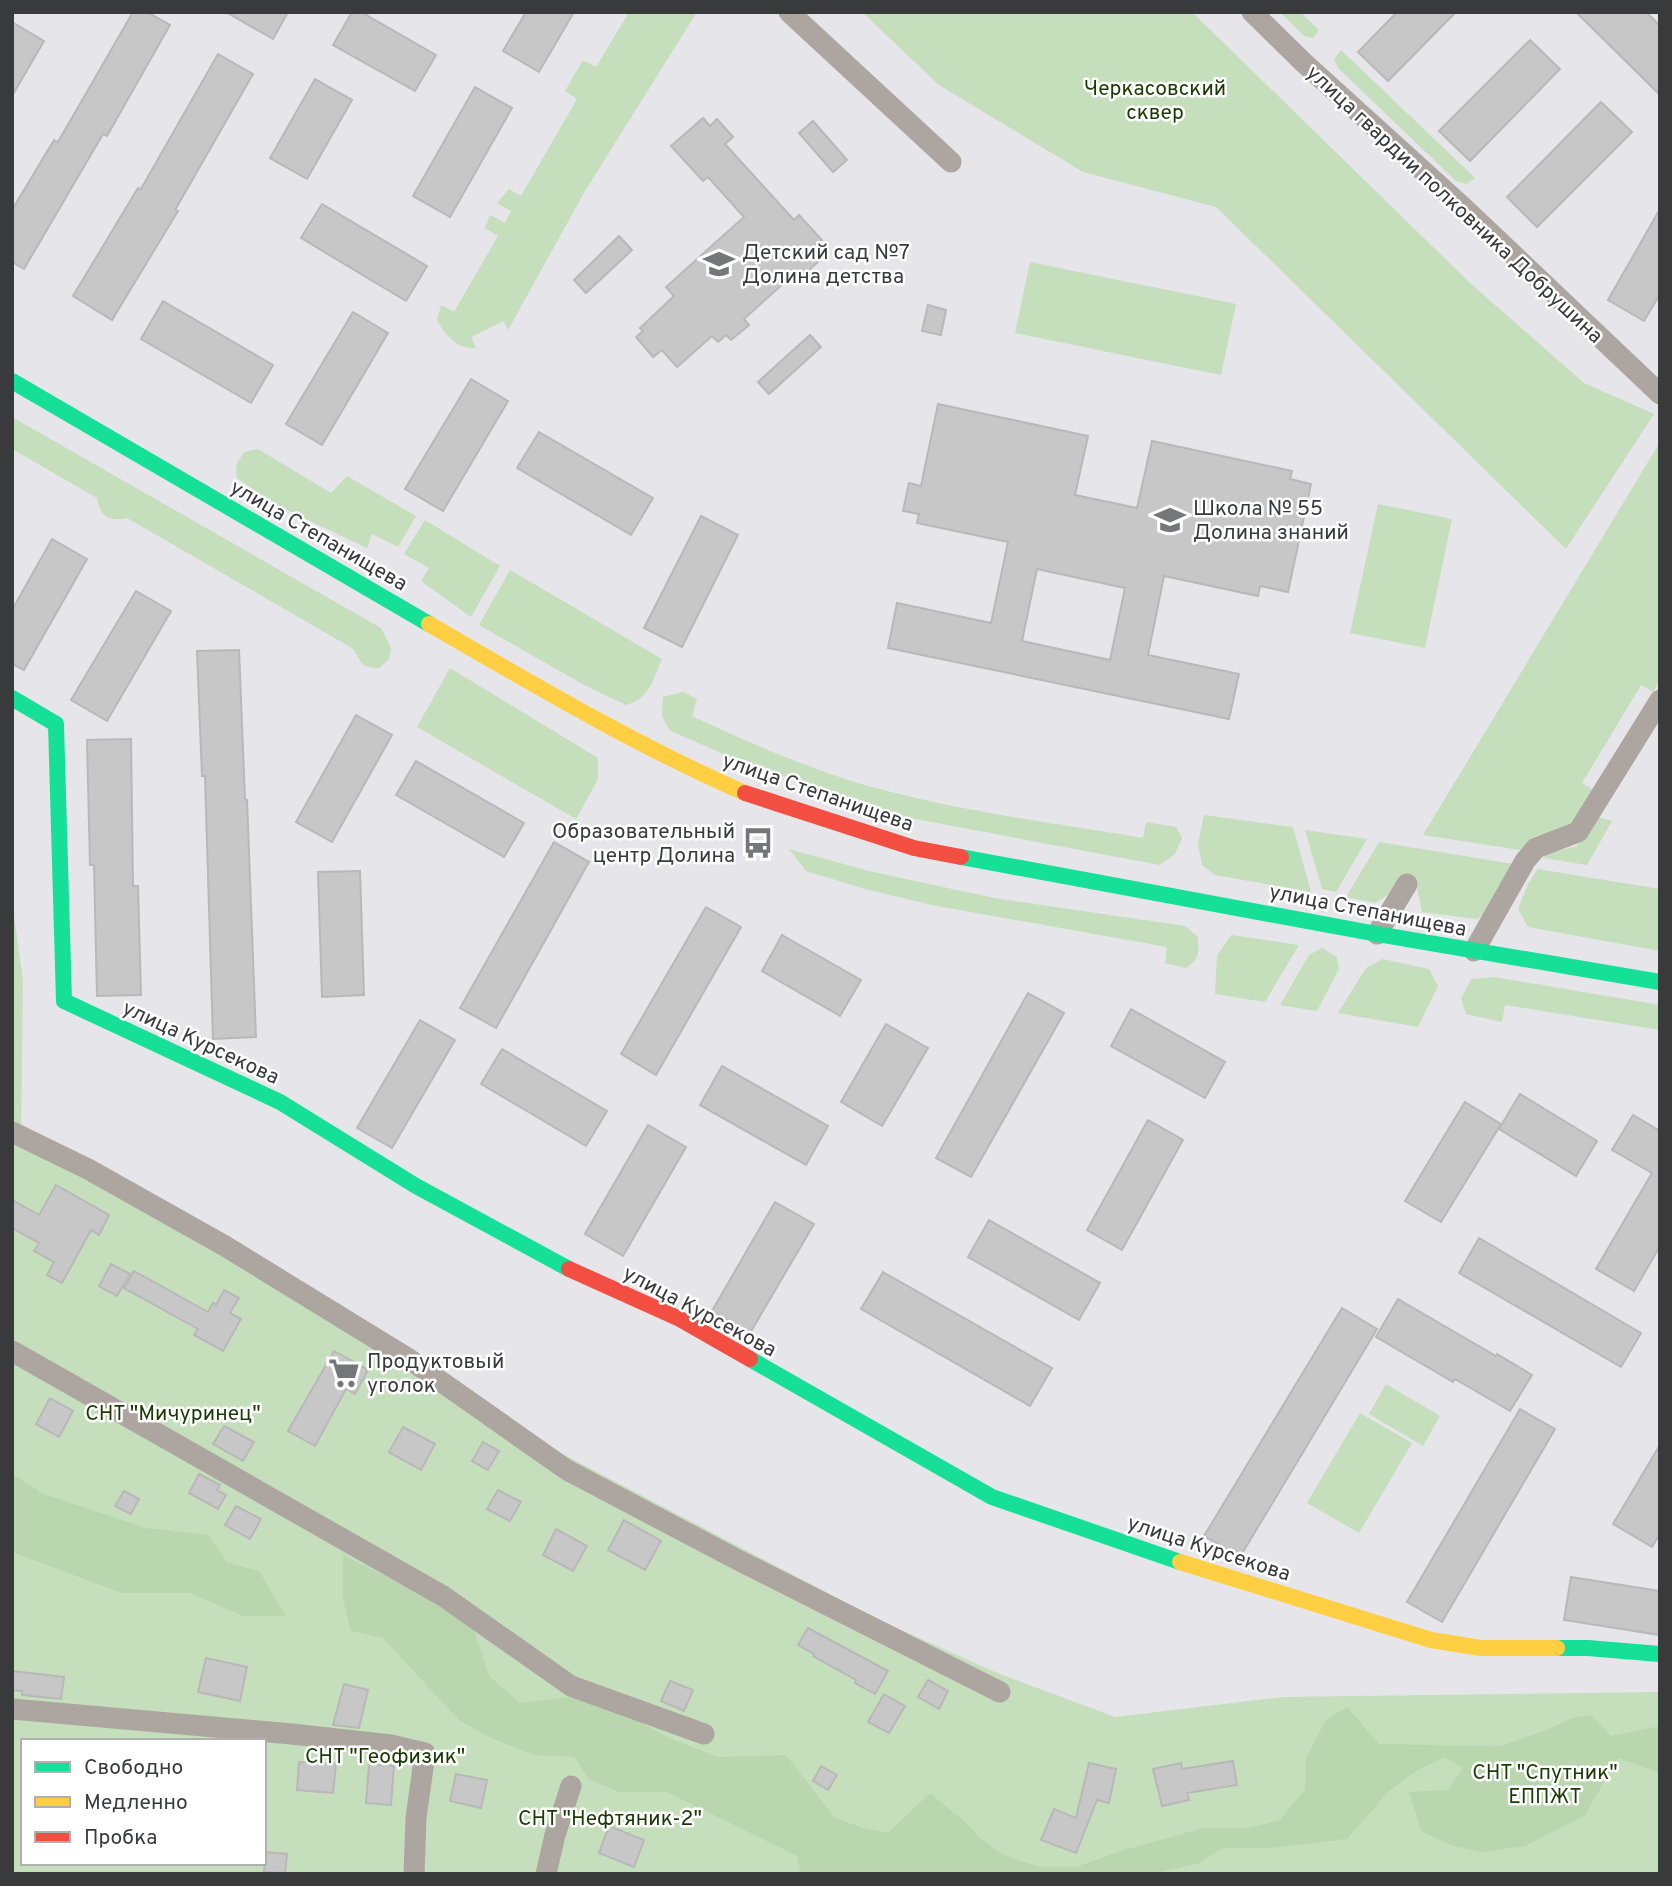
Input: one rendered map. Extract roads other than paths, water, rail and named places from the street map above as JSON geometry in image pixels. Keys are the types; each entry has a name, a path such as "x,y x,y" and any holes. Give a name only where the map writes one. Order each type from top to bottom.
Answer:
{"street":[{"path":"789,12 951,162"},
{"name":"улица гвардии полковника Добрушина","path":"1252,12 1660,394"},
{"name":"улица Степанищева","path":"12,381 560,700 683,765 744,793 914,848 1377,934 1660,982"},
{"name":"улица Курсекова","path":"12,698 56,724 64,1001 280,1102 405,1179 548,1259 680,1320 992,1497 1175,1561 1431,1640 1481,1648 1588,1648 1660,1654"},
{"path":"1474,951 1525,861 1536,848 1578,832 1660,699"},
{"path":"1377,934 1407,884"},
{"path":"12,1132 88,1169 237,1253 409,1359 567,1470 737,1560 1000,1692"},
{"path":"12,1351 443,1596 571,1686 704,1734"},
{"path":"12,1709 304,1735 391,1745 425,1753 416,1818 414,1874"},
{"path":"546,1874 571,1786"}],"place":[{"name":"Детский сад №7 Долина детства","path":"719,264"},
{"name":"Школа № 55 Долина знаний","path":"1170,520"},
{"name":"Образовательный центр Долина","path":"758,843"},
{"name":"Продуктовый уголок","path":"344,1373"}],"park label":[{"name":"Черкасовский сквер","path":"1155,100"},
{"name":"СНТ \"Мичуринец\"","path":"173,1413"},
{"name":"СНТ \"Геофизик\"","path":"385,1756"},
{"name":"СНТ \"Спутник\" ЕППЖТ","path":"1545,1784"},
{"name":"СНТ \"Нефтяник-2\"","path":"610,1818"}]}
